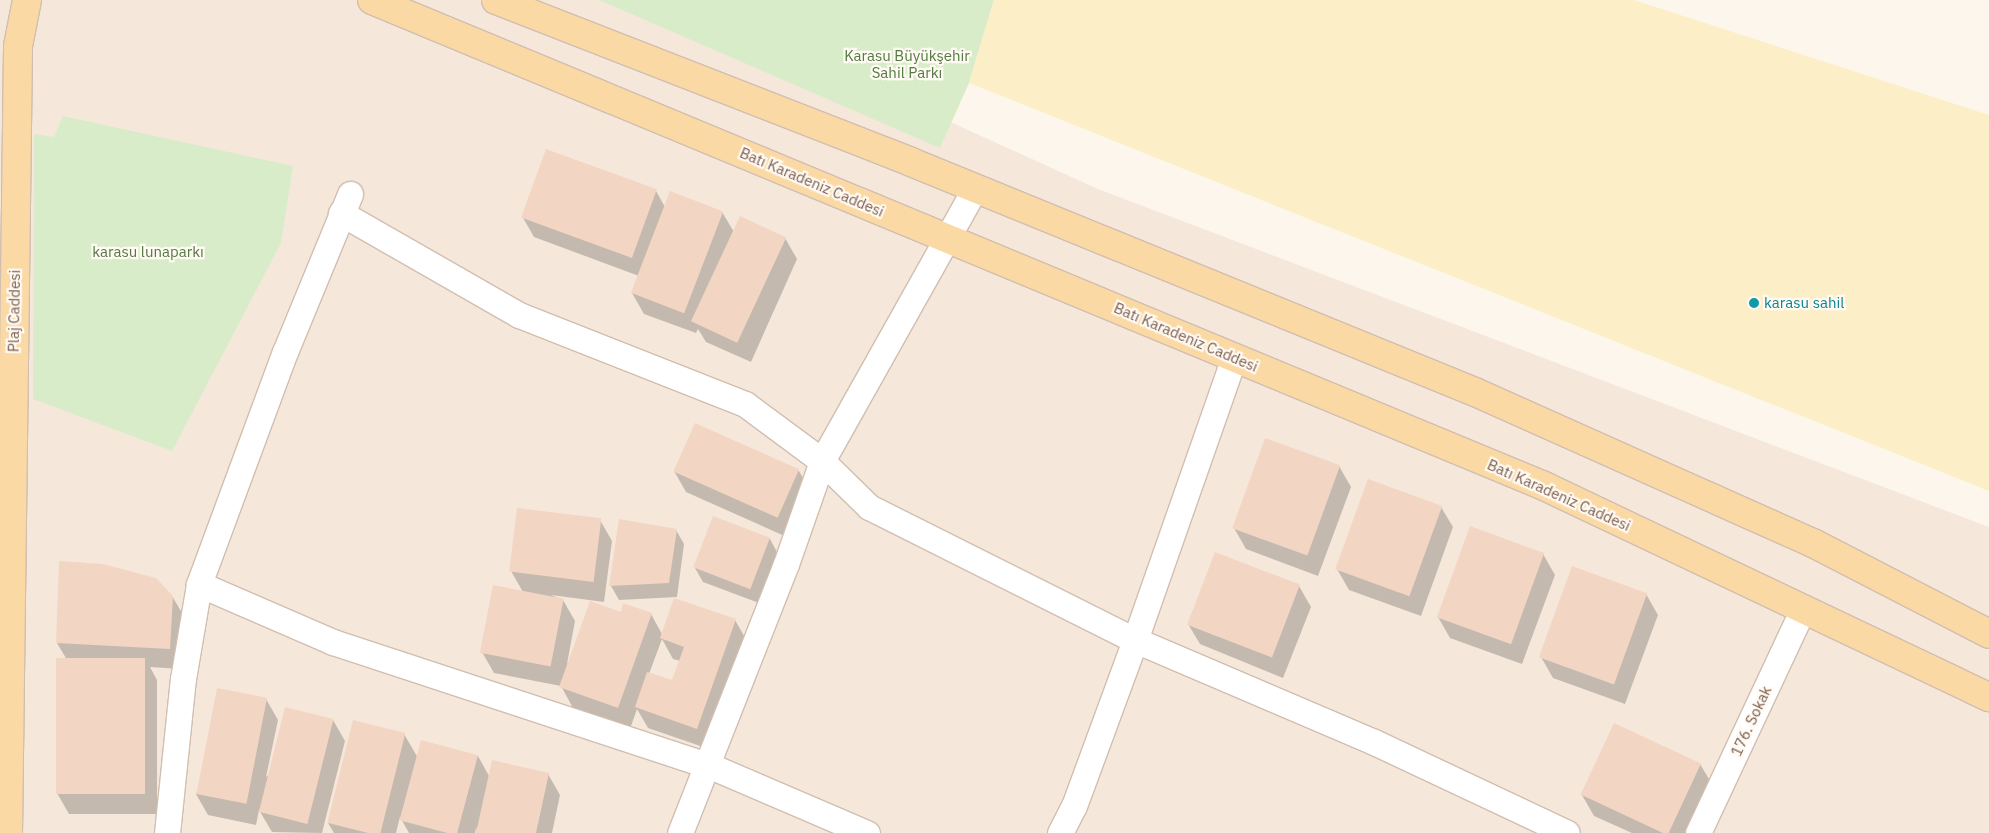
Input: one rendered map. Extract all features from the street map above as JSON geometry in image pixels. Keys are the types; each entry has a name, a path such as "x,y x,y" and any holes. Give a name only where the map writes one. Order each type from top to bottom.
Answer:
{"main road":[{"name":"Plaj Caddesi","path":"8,833 17,56 27,0"},
{"name":"Batı Karadeniz Caddesi","path":"372,0 1542,485 1989,698"},
{"path":"496,0 975,188 1475,392 1813,543 1989,634"}],"street":[{"path":"680,833 708,765 822,461 949,239 975,188"},
{"path":"168,832 183,679 199,584 284,352 346,204 519,315 745,404 822,461 869,507 1135,640 1374,742 1566,833"},
{"path":"1060,833 1074,806 1135,640 1234,357"},
{"path":"199,584 333,642 708,765 867,833"},
{"name":"176. Sokak","path":"1698,833 1804,609"}],"shaded area":[{"path":"0,0 682,0 1098,189 1989,527 1989,833 0,833"}],"green space":[{"name":"Karasu Büyükşehir Sahil Parkı","path":"599,0 994,0 969,83 940,148"},
{"name":"karasu lunaparkı","path":"63,116 293,166 281,243 172,451 33,399 34,134 54,137"}],"sand":[{"name":"karasu sahil","path":"994,0 1634,0 1989,115 1989,491 969,83"}],"building":[{"path":"546,149 657,189 632,258 521,218"},
{"path":"670,191 723,211 684,313 631,293"},
{"path":"740,216 786,238 737,343 691,321"},
{"path":"695,423 799,469 778,518 673,471"},
{"path":"1265,438 1340,465 1307,556 1232,528"},
{"path":"1368,479 1442,506 1409,596 1335,569"},
{"path":"517,508 601,518 594,582 509,572"},
{"path":"713,516 770,538 750,589 693,567"},
{"path":"619,519 677,529 669,583 609,586"},
{"path":"1470,526 1544,553 1511,644 1437,617"},
{"path":"1215,552 1300,585 1272,657 1187,625"},
{"path":"59,561 103,564 156,578 173,596 170,649 56,643"},
{"path":"1572,566 1647,593 1614,685 1539,657"},
{"path":"493,585 564,599 551,666 480,653"},
{"path":"674,598 736,619 697,729 635,707 647,672 672,680 684,647 660,638"},
{"path":"590,601 621,612 623,603 652,613 618,708 559,687"},
{"path":"56,658 145,658 145,794 56,794"},
{"path":"217,688 267,698 246,804 196,794"},
{"path":"285,707 334,719 307,824 259,812"},
{"path":"353,720 405,733 380,833 368,833 327,823"},
{"path":"1614,723 1701,764 1669,833 1663,833 1581,795"},
{"path":"421,740 478,755 457,833 447,833 400,820"},
{"path":"492,760 549,773 536,833 476,833"}],"place":[{"name":"karasu sahil","path":"1754,303"}]}
